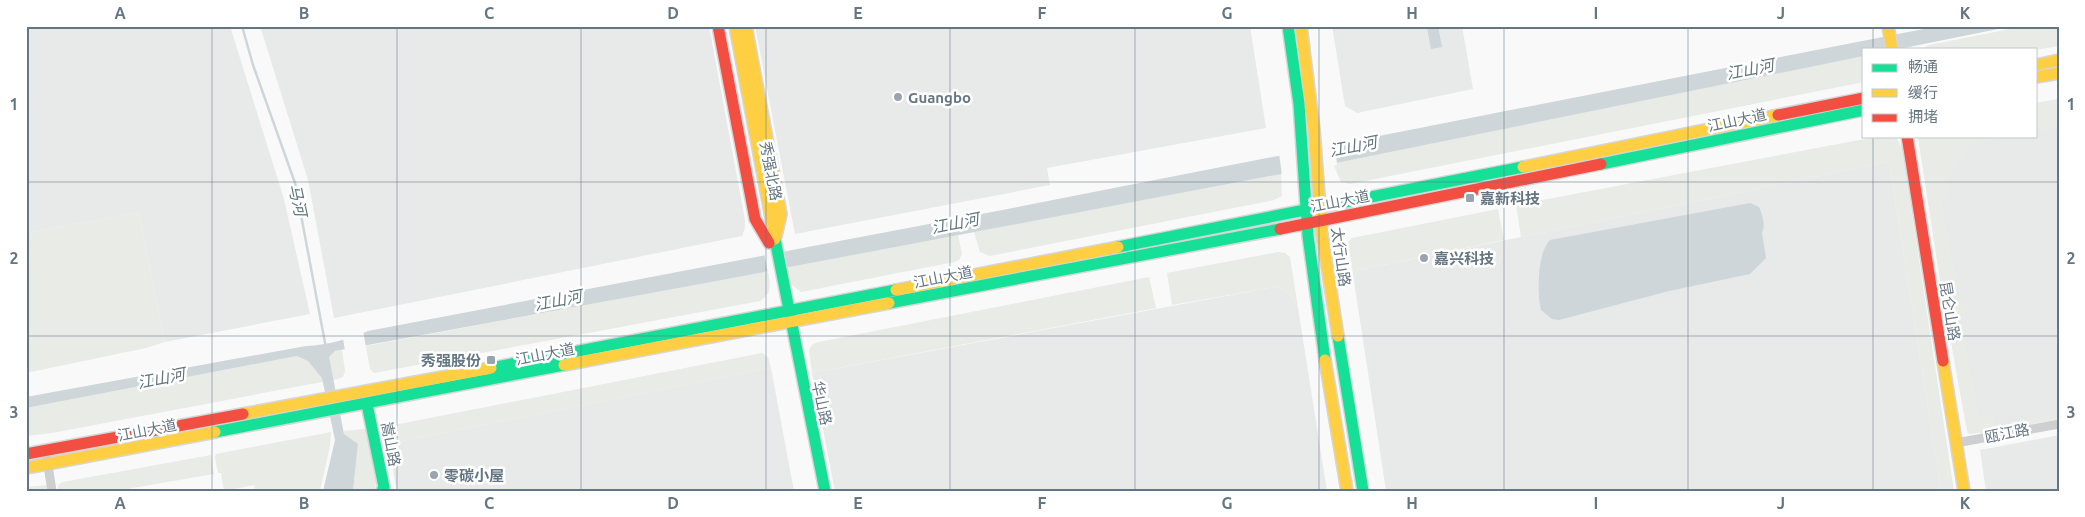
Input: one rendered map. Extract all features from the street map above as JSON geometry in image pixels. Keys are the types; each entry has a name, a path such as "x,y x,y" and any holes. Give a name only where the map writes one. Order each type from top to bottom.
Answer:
{"main road":[{"path":"718,26 755,219 772,243"},
{"name":"秀强北路","path":"728,26 772,243"},
{"name":"秀强北路","path":"734,26 786,316"},
{"path":"746,26 782,214 772,243"},
{"name":"太行山路","path":"1288,26 1302,136 1307,224 1321,337 1347,491"},
{"name":"太行山路","path":"1300,26 1316,135 1322,234 1363,491"},
{"path":"1888,26 1892,48"},
{"path":"2038,65 2059,60"},
{"path":"2038,77 2059,73"},
{"name":"江山大道","path":"26,468 368,404 786,316 1862,98"},
{"name":"江山大道","path":"26,454 786,316 1307,224 1862,110"},
{"name":"昆仑山路","path":"1907,138 1964,491"},
{"name":"华山路","path":"786,316 817,491"},
{"name":"华山路","path":"786,316 825,491"},
{"name":"嵩山路","path":"368,404 384,490"}],"street":[{"name":"瓯江路","path":"1956,443 2059,424"},
{"path":"45,450 52,491"}],"shaded area":[{"path":"26,26 230,26 284,199 310,314 165,342 139,212 26,233"},
{"path":"260,26 709,26 745,220 742,236 334,318 308,180"},
{"path":"755,26 1250,26 1266,128 1047,168 1050,185 795,234"},
{"path":"1332,26 1462,26 1473,89 1357,113 1345,106"},
{"path":"2025,26 2059,26 2059,46 2038,50 2038,48 1924,48 1929,45"},
{"path":"1862,56 1862,82 1350,184 1341,182 1333,163"},
{"path":"2059,99 2059,419 1971,434 1968,433 1965,420 1941,286 1918,138 2038,138 2038,103"},
{"path":"2059,99 2059,128 2038,132 2038,103"},
{"path":"1869,138 1897,138 1902,148 1954,491 1941,491 1889,162 1521,237 1516,205"},
{"path":"1918,138 2003,138 1970,146 1946,183 1952,186 1947,197 1941,199 1956,279 1964,278 1962,284 1952,289 1941,286"},
{"path":"1889,162 1941,491 1386,491 1354,281 1359,270"},
{"path":"1281,173 1282,196 1274,200 990,256 980,252 974,232"},
{"path":"1498,209 1504,240 1359,270 1354,281 1348,242 1352,238"},
{"path":"139,212 165,342 146,348 26,373 26,233"},
{"path":"958,235 962,254 959,260 954,262 801,292 791,284 785,268"},
{"path":"1278,252 1285,253 1290,257 1298,308 1288,293 1275,287 1172,305 1167,273"},
{"path":"768,271 769,291 760,301 374,373 370,369 366,346"},
{"path":"1149,277 1156,308 812,373 809,350 813,344 819,342"},
{"path":"1275,287 1288,293 1298,308 1327,491 835,491 812,373"},
{"path":"1956,303 1967,305 1970,312 1960,314 1979,416 1993,414 1996,425 2059,413 2059,419 1982,433 1968,433 1945,306"},
{"path":"342,350 345,371 343,377 338,379 52,433 26,436 26,408 297,356"},
{"path":"762,353 768,357 771,368 388,444 392,429 399,424"},
{"path":"771,368 794,491 397,491 388,444"},
{"path":"364,429 369,431 377,473 375,491 353,491 358,444 344,435 344,431"},
{"path":"331,432 330,446 320,491 256,491 254,485 224,491 221,473 218,473 216,454"},
{"path":"2059,435 2059,491 1986,491 1980,450"},
{"path":"211,455 214,474 115,491 57,491 59,484 63,482"},
{"path":"48,485 48,491 26,491 26,487"}],"water":[{"path":"1438,26 1442,47 1431,49 1427,27"},
{"name":"江山河","path":"1939,26 2013,26 1904,48 1862,48 1862,56 1291,172 335,351 329,357 344,434 358,444 353,491 323,491 335,440 322,378 308,361 297,356 26,408 26,397 330,343 368,331 992,212"},
{"path":"1750,203 1759,207 1762,216 1764,227 1762,233 1766,258 1750,274 1669,291 1559,320 1552,319 1541,310 1539,294 1540,263 1550,240"}],"pier":[{"path":"1335,142 1337,165 1282,176 1279,153"},
{"path":"784,249 788,270 768,274 764,253"},
{"path":"363,330 366,348 345,351 343,338"}],"waterway":[{"name":"马河","path":"242,26 253,65 295,183 326,348"}],"traffic: fast":[{"path":"1288,26 1299,104 1308,236 1325,360"},
{"path":"1601,164 1862,110"},
{"path":"1118,247 1523,167"},
{"path":"889,303 1280,229"},
{"path":"775,239 825,491"},
{"path":"491,368 896,290"},
{"path":"1338,336 1363,491"},
{"path":"215,432 564,365"},
{"path":"367,404 384,487 382,491"}],"traffic: slow":[{"path":"735,26 775,239"},
{"path":"746,26 781,214 776,236"},
{"path":"1301,26 1314,130 1322,234 1338,336"},
{"path":"1888,26 1892,48"},
{"path":"2038,65 2059,60"},
{"path":"2038,77 2059,73"},
{"path":"1523,167 1778,115"},
{"path":"896,290 1118,247"},
{"path":"564,365 889,303"},
{"path":"1325,360 1347,491"},
{"path":"1943,361 1964,491"},
{"path":"243,414 491,368"},
{"path":"26,468 215,432"}],"traffic: jam":[{"path":"718,26 755,219 769,243"},
{"path":"1778,115 1862,98"},
{"path":"1907,138 1943,361"},
{"path":"1280,229 1601,164"},
{"path":"26,454 243,414"}],"place":[{"name":"Guangbo","path":"898,97"},
{"name":"嘉新科技","path":"1470,198"},
{"name":"嘉兴科技","path":"1424,258"},
{"name":"秀强股份","path":"491,360"},
{"name":"零碳小屋","path":"434,475"}]}
